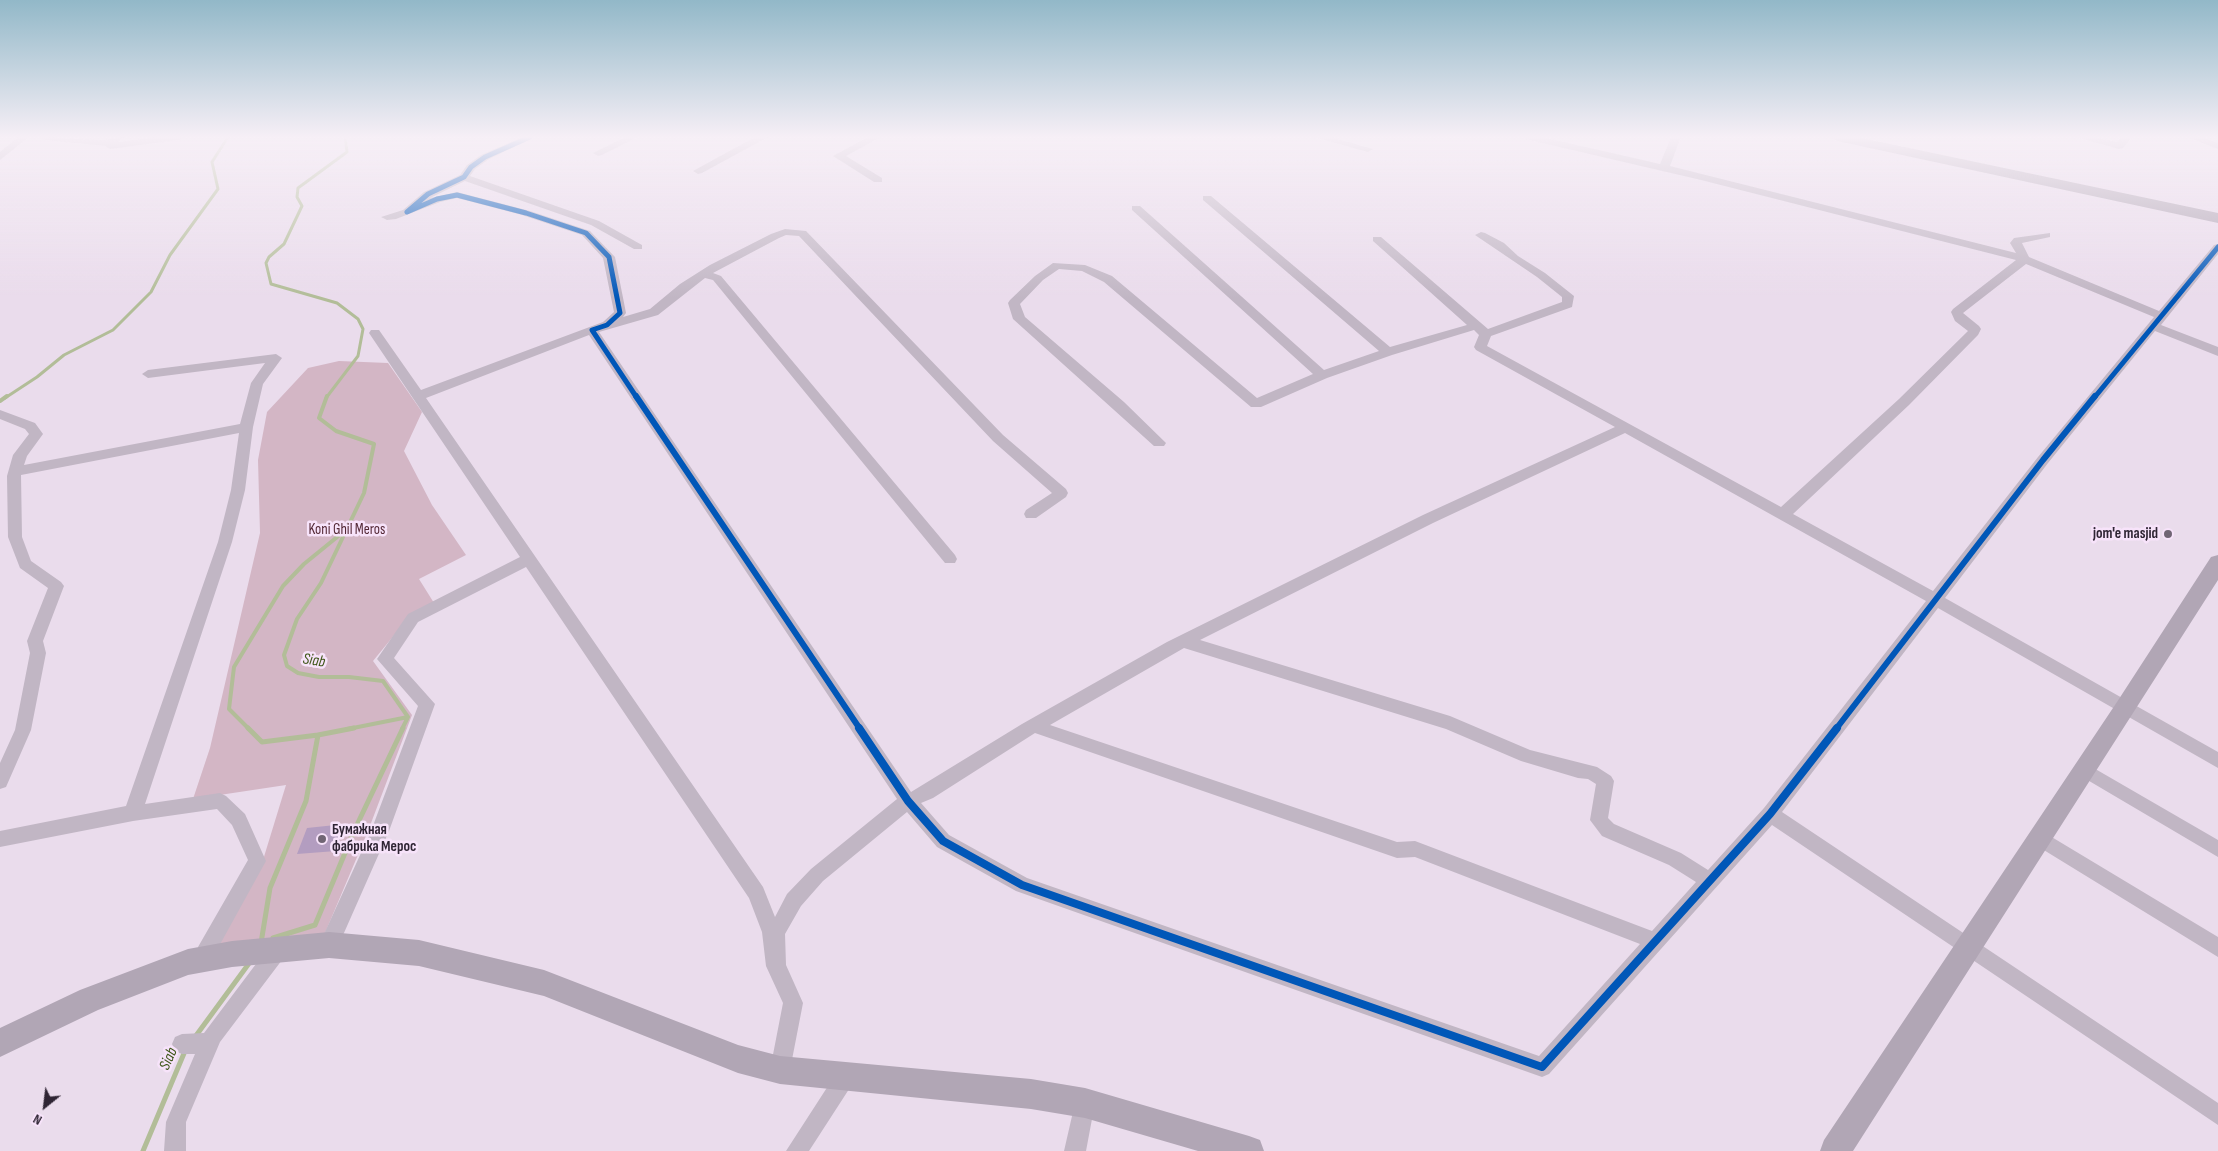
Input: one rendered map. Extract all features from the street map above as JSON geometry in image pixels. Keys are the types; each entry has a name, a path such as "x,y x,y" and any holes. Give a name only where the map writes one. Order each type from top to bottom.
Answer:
{"main road":[{"path":"2090,191 2218,218"},
{"path":"2117,191 2218,212"},
{"path":"1835,1151 2125,709 2218,563"},
{"path":"0,1043 90,1000 188,962 220,956 329,945 419,954 544,984 738,1059 780,1070 1031,1094 1085,1103 1249,1151"}],"street":[{"path":"407,212 428,194 435,191"},
{"path":"503,191 595,223 638,247"},
{"path":"1754,191 2025,259 2218,352"},
{"path":"387,216 396,216 437,199 457,195 526,213 586,233 610,257 620,312 599,328"},
{"path":"1207,198 1388,352"},
{"path":"1136,208 1322,375"},
{"path":"418,396 599,328 654,312 704,274 775,236 785,232 802,233 992,431 1061,493 1031,514"},
{"path":"1159,443 1120,404 1019,319 1014,304 1040,278 1057,265 1085,268 1108,279 1256,404 1322,375 1388,352 1481,330 1568,304 1568,296 1541,275 1514,258 1500,245 1482,235"},
{"path":"2025,259 2016,243 2018,240 2046,235"},
{"path":"1377,238 1481,330"},
{"path":"599,328 908,801 943,841 1022,885 1542,1067 1770,814 1937,600 2043,460 2218,247"},
{"path":"1782,516 1904,402 1974,332 1975,329 1959,318 1957,312 2025,259"},
{"path":"704,274 717,278 950,559"},
{"path":"1481,330 1480,347 1782,516 1937,600 2218,761"},
{"path":"375,333 756,892 771,932 776,966 793,1003 780,1070"},
{"path":"133,813 224,542 238,490 246,427 257,383 276,358 148,374"},
{"path":"0,414 30,426 36,434 20,455 16,471 15,537 25,564 56,586 35,640 38,653 22,730 0,782"},
{"path":"16,471 246,427"},
{"path":"776,966 776,933 794,900 817,875 908,801 927,794 1034,726 1183,640 1428,519 1625,428"},
{"path":"329,945 380,831 427,704 385,660 413,618 528,559"},
{"path":"1183,640 1450,723 1527,756 1578,771 1591,772 1605,781 1599,820 1608,830 1675,859 1710,881"},
{"path":"1034,726 1397,850 1415,848 1656,941"},
{"path":"2085,770 2218,849"},
{"path":"0,839 133,813 220,801 239,820 257,861 208,947 220,956"},
{"path":"1770,814 2218,1115"},
{"path":"2040,838 2218,948"},
{"path":"175,1151 176,1122 207,1043 278,950"},
{"path":"182,1044 207,1043"},
{"path":"797,1151 846,1076"},
{"path":"1075,1151 1085,1103"}],"green space":[{"name":"Koni Ghil Meros","path":"339,361 388,363 422,412 404,451 432,505 466,555 419,579 434,603 409,617 373,661 412,715 368,831 325,933 215,949 263,860 286,785 193,799 210,748 260,533 258,460 267,412 308,368"}],"building":[{"name":"Бумажная фабрика Мерос","path":"345,824 336,851 297,854 307,828"}],"waterway":[{"path":"5,398 37,377 64,355 113,330 151,292 170,255 217,191"},
{"name":"Siab","path":"298,191 297,197 302,206 284,244 269,257 266,263 271,284 337,303 358,319 363,329 358,356 327,397"},
{"path":"0,401 7,396"},
{"name":"Siab","path":"327,397 319,418 336,431 374,444 364,493 347,529"},
{"path":"318,735 262,742 229,709 234,667 283,586 304,564 347,529"},
{"name":"Siab","path":"347,529 321,583 297,619 284,655 287,666 298,673 319,677 349,677 383,681 408,717"},
{"name":"Siab","path":"348,729 408,717"},
{"path":"402,729 408,717"},
{"name":"Siab","path":"318,735 354,728"},
{"path":"273,938 315,925 355,829 403,728"},
{"name":"Siab","path":"261,943 270,888 306,801 318,735"},
{"name":"Siab","path":"195,1037 250,962"},
{"name":"Siab","path":"143,1151 185,1051"}],"cycle path":[{"path":"435,191 428,194 407,212 437,199 457,195 526,213 586,233 609,257 620,313 607,325 592,330 908,801 943,841 1022,885 1542,1067 1770,814 2043,460 2218,247"}],"place":[{"name":"jom'e masjid","path":"2168,534"},
{"name":"Бумажная фабрика Мерос","path":"322,839"}]}
